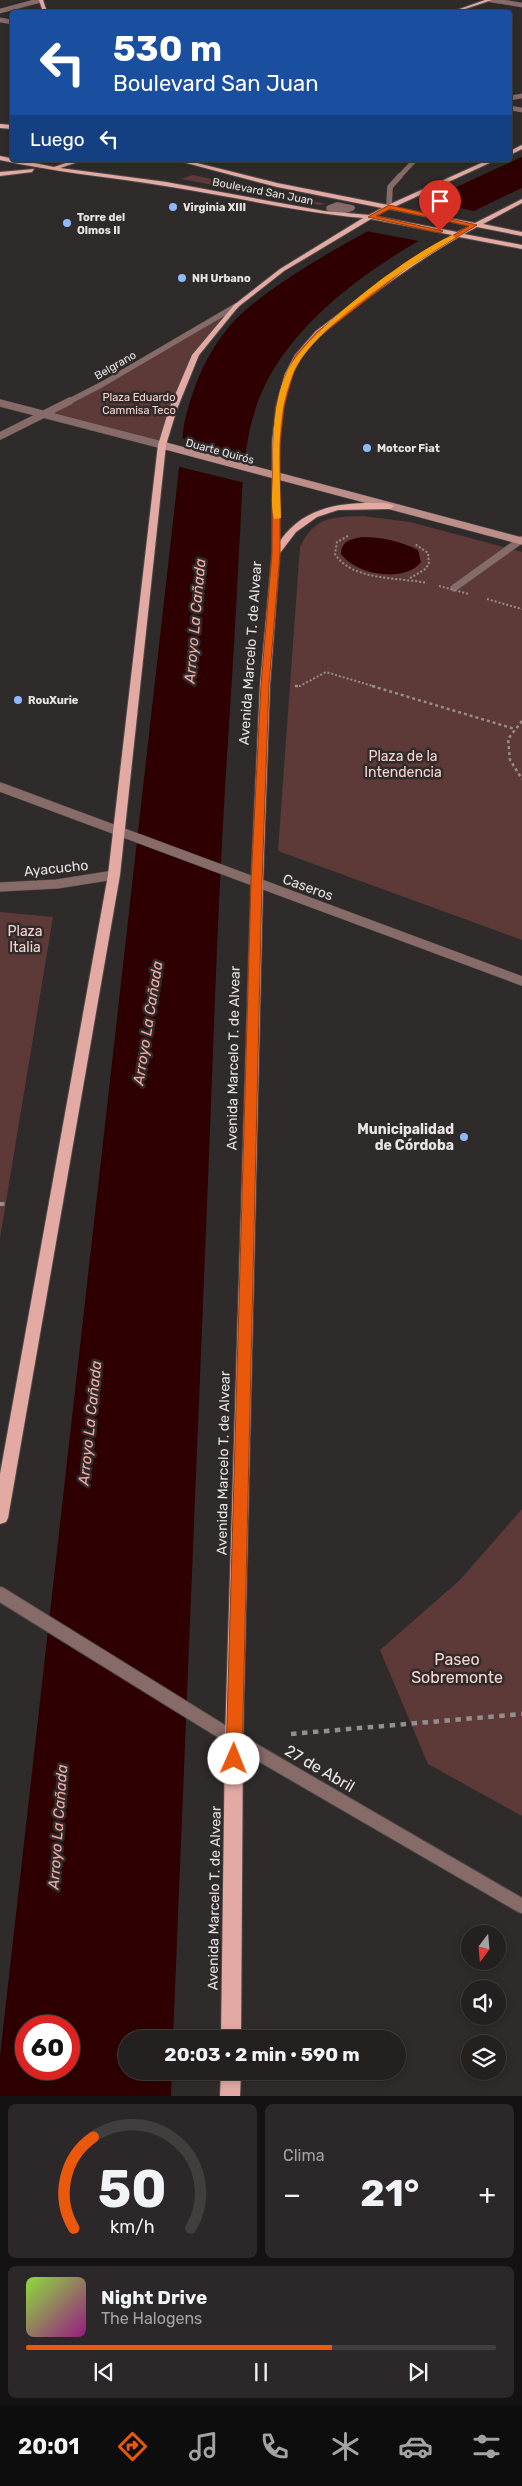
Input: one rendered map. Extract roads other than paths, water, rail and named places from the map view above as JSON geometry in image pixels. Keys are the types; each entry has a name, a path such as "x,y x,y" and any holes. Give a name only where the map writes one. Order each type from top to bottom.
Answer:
{"main road":[{"path":"459,10 490,0"},
{"path":"0,173 8,166 10,161"},
{"name":"Boulevard San Juan","path":"23,162 51,169 166,184 324,213 370,217 522,247"},
{"path":"0,173 51,169 74,162"},
{"name":"Boulevard San Juan","path":"185,162 220,172 522,234"},
{"path":"0,1518 114,875 162,445 173,409 196,355 236,306 282,270 370,217 489,162"},
{"name":"Avenida Marcelo T. de Alvear","path":"231,2030 234,1739 257,882 265,685 276,553 278,476 276,444 280,406 289,374 299,355 319,333 406,266 474,225 522,201"},
{"name":"Duarte Quirós","path":"162,445 522,540"},
{"path":"276,553 292,530 309,517 329,509 348,506 390,506"},
{"path":"230,2096 231,2080"}],"street":[{"path":"0,11 41,0"},
{"path":"490,0 522,5"},
{"path":"389,207 390,188 413,162"},
{"name":"Belgrano","path":"0,436 45,415 101,385 236,306"},
{"name":"Duarte Quirós","path":"0,403 162,445"},
{"path":"454,588 522,540"},
{"name":"Caseros","path":"0,787 522,981"},
{"name":"Ayacucho","path":"0,887 57,884 114,875"},
{"name":"27 de Abril","path":"0,1594 234,1739 522,1906"}],"water":[{"name":"Arroyo La Cañada","path":"522,157 522,188 450,223 413,244 377,267 343,293 312,321 286,352 265,385 251,425 242,488 221,863 173,2030 118,2030 118,2080 172,2080 171,2096 0,2096 0,2056 184,424 200,373 212,350 228,328 256,301 309,265 361,235"},
{"path":"362,537 391,540 404,544 418,550 421,562 413,569 403,573 392,574 380,574 357,567 341,554 341,550 347,541"}],"place":[{"name":"Virginia XIII","path":"173,207"},
{"name":"Torre del Olmos II","path":"67,223"},
{"name":"NH Urbano","path":"182,278"},
{"name":"Motcor Fiat","path":"367,448"},
{"name":"RouXurie","path":"18,700"},
{"name":"Municipalidad de Córdoba","path":"464,1137"}],"park label":[{"name":"Plaza Eduardo Cammisa Teco","path":"139,403"},
{"name":"Plaza de la Intendencia","path":"403,764"},
{"name":"Plaza Italia","path":"25,940"},
{"name":"Paseo Sobremonte","path":"457,1668"}]}
